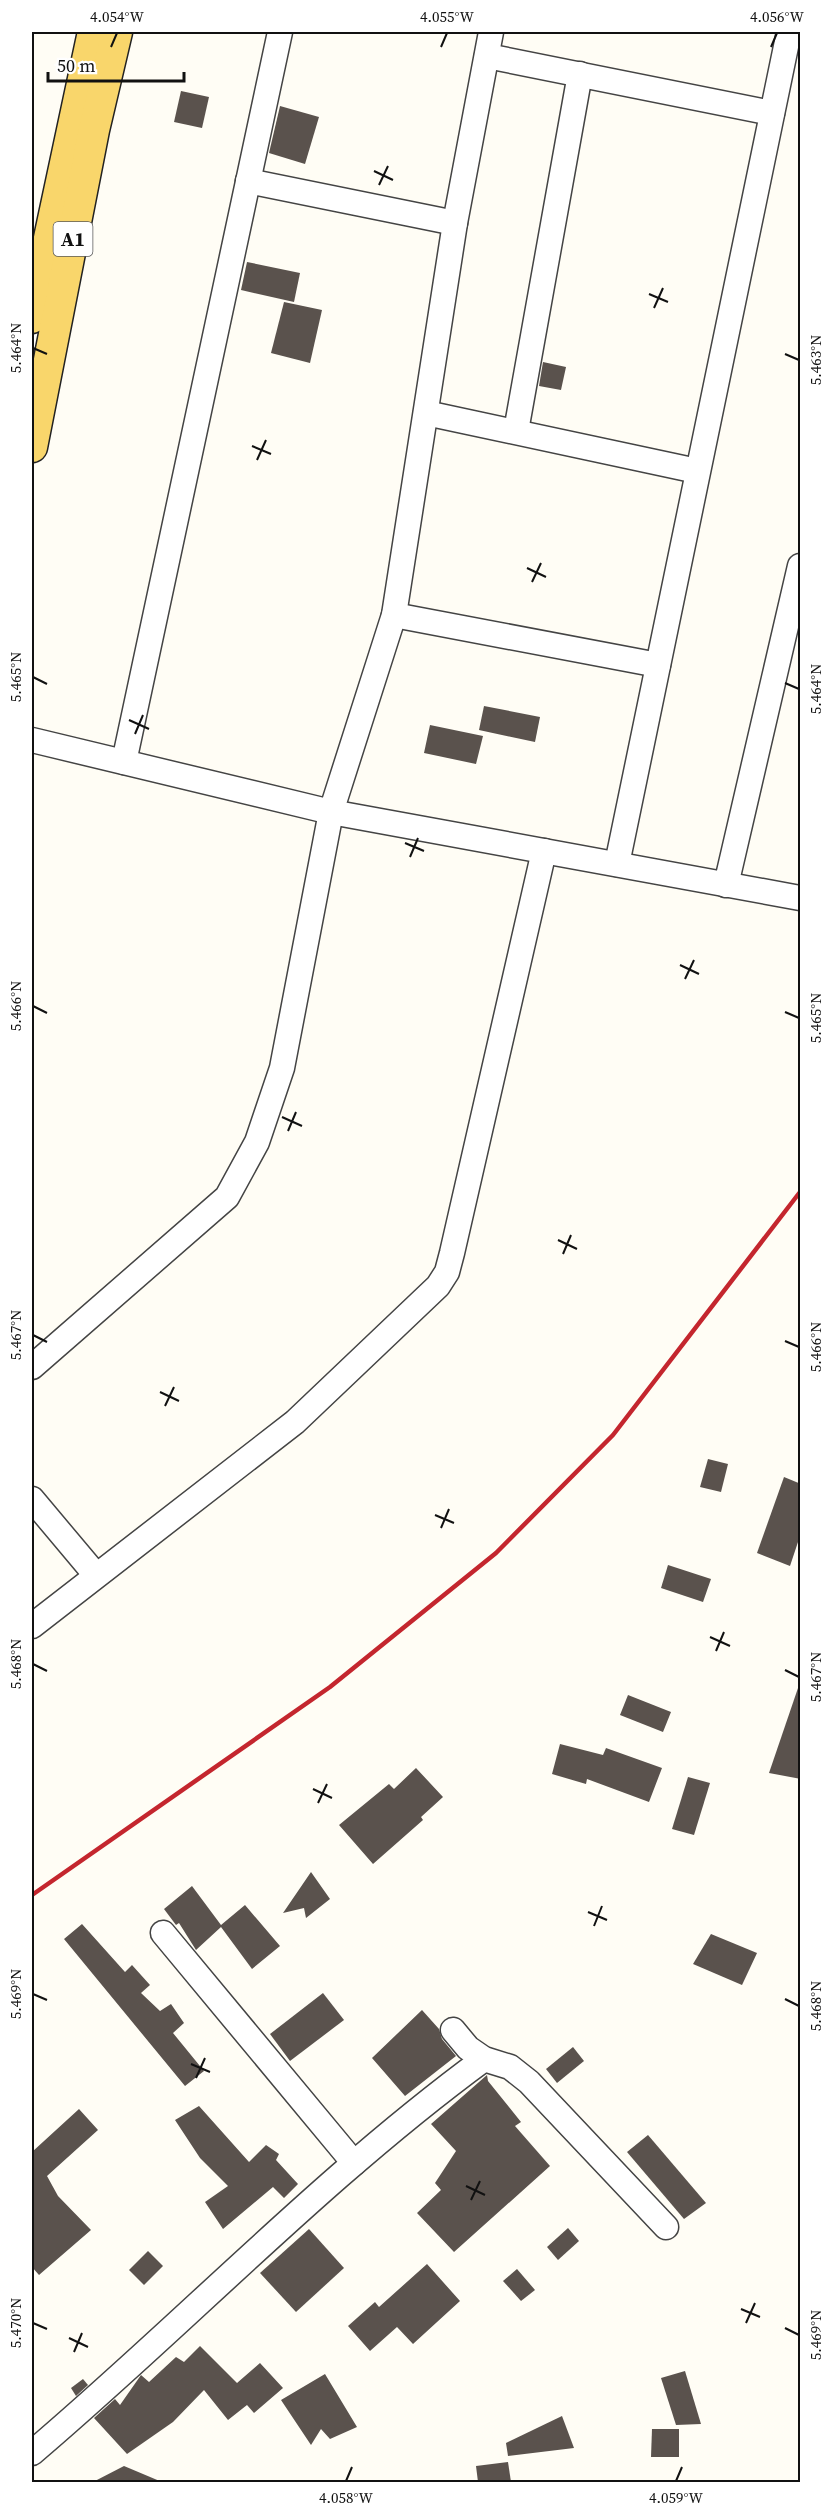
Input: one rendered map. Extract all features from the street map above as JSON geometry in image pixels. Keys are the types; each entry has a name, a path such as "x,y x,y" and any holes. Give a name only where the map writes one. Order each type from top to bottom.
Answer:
{"main road":[{"name":"A1","path":"32,318 70,128 93,32"},
{"name":"A1","path":"32,447 94,130 117,32"}],"street":[{"path":"124,762 280,32"},
{"path":"32,1367 227,1197 257,1142 282,1068 331,812 394,615 455,223 491,32"},
{"path":"617,864 789,32"},
{"path":"487,56 772,113"},
{"path":"516,431 580,74"},
{"path":"248,181 455,223"},
{"path":"426,413 697,471"},
{"path":"726,885 801,566"},
{"path":"394,615 658,665"},
{"path":"32,740 331,812 801,898"},
{"path":"32,1626 95,1574 295,1422 438,1286 447,1272 544,851"},
{"path":"32,1499 95,1574"},
{"path":"163,1933 354,2163"},
{"path":"453,2030 468,2048 484,2058 510,2067 529,2082 666,2227"},
{"path":"32,2453 126,2373 419,2106 484,2058"}],"building":[{"path":"181,91 209,97 202,128 174,122"},
{"path":"280,106 319,117 305,164 269,153"},
{"path":"247,262 300,273 294,302 241,290"},
{"path":"284,302 322,310 310,363 271,353"},
{"path":"543,362 566,367 561,390 539,386"},
{"path":"484,706 540,717 535,742 479,730"},
{"path":"430,725 483,736 476,764 424,753"},
{"path":"708,1459 728,1464 721,1492 700,1487"},
{"path":"784,1477 801,1484 801,1533 790,1566 757,1553"},
{"path":"668,1565 711,1579 703,1602 661,1588"},
{"path":"798,1688 801,1688 801,1779 769,1773"},
{"path":"628,1695 671,1712 663,1732 620,1715"},
{"path":"560,1744 603,1755 606,1748 662,1768 649,1802 587,1779 586,1784 552,1774"},
{"path":"416,1768 443,1797 421,1817 423,1820 373,1864 339,1825 389,1784 394,1789"},
{"path":"688,1777 710,1783 694,1835 672,1829"},
{"path":"311,1872 330,1899 306,1918 304,1908 283,1913"},
{"path":"192,1886 221,1925 245,1905 280,1946 252,1969 221,1927 196,1950 179,1923 176,1925 164,1909"},
{"path":"82,1924 125,1972 132,1965 150,1985 141,1993 160,2011 171,2004 184,2023 173,2033 204,2071 185,2086 64,1939"},
{"path":"711,1934 757,1953 742,1985 693,1964"},
{"path":"323,1993 344,2020 290,2061 270,2034"},
{"path":"422,2010 439,2029 442,2039 456,2056 405,2096 372,2058"},
{"path":"573,2047 584,2061 557,2083 546,2069"},
{"path":"487,2075 488,2081 521,2122 515,2126 550,2166 454,2252 417,2213 441,2190 435,2183 456,2151 431,2124"},
{"path":"199,2106 249,2162 266,2145 279,2154 276,2160 298,2184 284,2198 273,2187 223,2229 205,2202 228,2186 200,2158 175,2120"},
{"path":"79,2109 98,2130 47,2176 58,2196 91,2230 39,2275 32,2267 32,2152"},
{"path":"648,2135 706,2203 684,2219 627,2152"},
{"path":"568,2228 579,2241 558,2260 547,2247"},
{"path":"309,2229 344,2268 296,2312 260,2273"},
{"path":"148,2251 163,2266 144,2285 129,2270"},
{"path":"427,2264 460,2301 413,2344 397,2327 370,2351 348,2326 375,2302 379,2307"},
{"path":"517,2269 535,2290 521,2301 503,2281"},
{"path":"200,2346 237,2383 260,2363 283,2388 254,2413 247,2405 228,2420 204,2390 173,2422 127,2454 94,2418 115,2399 120,2405 141,2375 149,2382 176,2357 184,2362"},
{"path":"685,2371 701,2424 676,2425 661,2378"},
{"path":"325,2374 357,2427 330,2439 321,2429 311,2445 281,2400"},
{"path":"83,2379 88,2385 76,2396 71,2388"},
{"path":"562,2416 574,2448 508,2456 506,2443"},
{"path":"652,2429 679,2429 679,2457 651,2457"},
{"path":"508,2462 511,2482 478,2482 476,2466"},
{"path":"124,2466 162,2482 93,2482"}],"railway":[{"path":"32,1895 330,1687 496,1553 613,1435 800,1192"}]}
